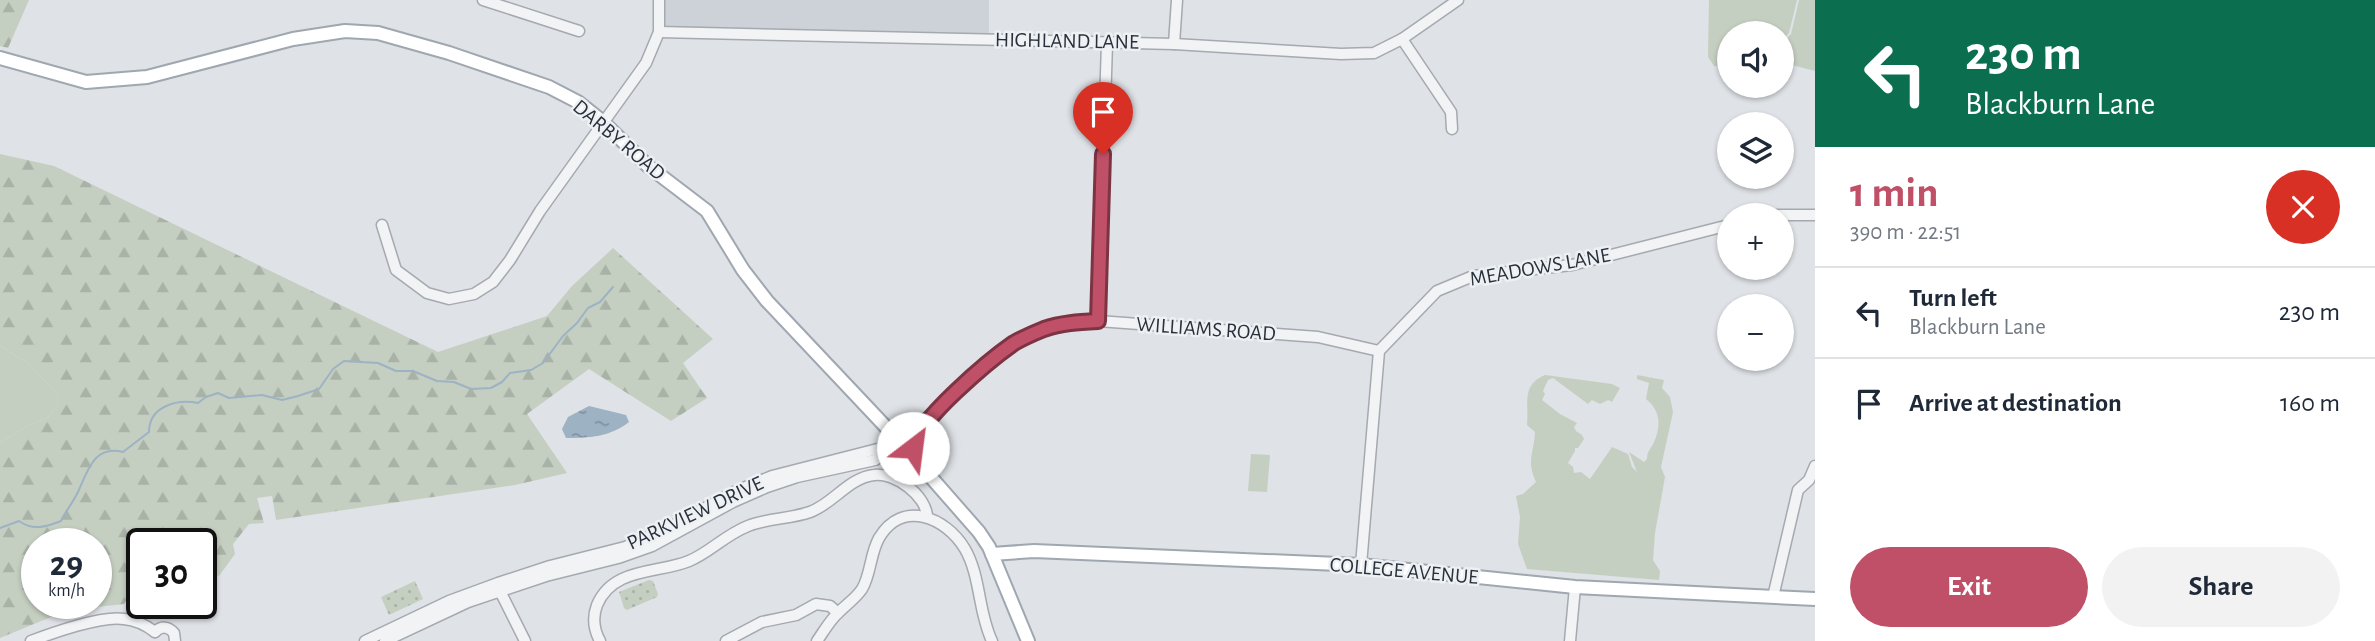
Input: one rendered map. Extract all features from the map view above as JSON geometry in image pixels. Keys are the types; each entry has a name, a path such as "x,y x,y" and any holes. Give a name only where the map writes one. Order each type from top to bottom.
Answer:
{"main road":[{"name":"DARBY ROAD","path":"0,58 86,82 117,81 147,77 293,39 345,32 378,33 535,82 578,102 603,121 648,166 707,211 743,270 761,293 960,508 992,554 1028,641"},
{"name":"COLLEGE AVENUE","path":"992,554 1034,551 1361,565 1575,587 1815,599"}],"street":[{"path":"482,0 579,31"},
{"path":"382,225 396,270 427,293 449,299 474,294 493,282 540,211 646,63 659,32 659,0"},
{"path":"1174,44 1177,0"},
{"name":"HIGHLAND LANE","path":"659,32 1174,44 1340,54 1374,53 1402,39 1458,0"},
{"path":"1402,39 1451,112 1452,129"},
{"path":"1098,321 1107,43"},
{"path":"1794,215 1815,215"},
{"name":"MEADOWS LANE","path":"1380,351 1437,291 1473,276 1572,265 1717,228"},
{"name":"WILLIAMS ROAD","path":"886,427 904,431 916,426 1014,344 1045,329 1069,323 1098,321 1318,337 1380,351"},
{"path":"1361,565 1380,351"},
{"name":"WILLIAMS ROAD","path":"915,459 914,440 935,412"},
{"name":"PARKVIEW DRIVE","path":"365,641 449,601 557,569 618,558 652,546 740,494 810,470 880,458 901,443"},
{"path":"1773,597 1798,490 1809,480 1815,466"},
{"path":"600,641 594,627 594,614 601,597 615,583 644,571 691,560 722,538 750,525 817,510 844,489 867,476 888,475 900,482 924,505 927,517"},
{"path":"817,641 838,613 864,586 877,542 884,532 903,519 914,516 927,517 947,527 965,550 972,566 992,641"},
{"path":"498,587 525,641"},
{"name":"PARKVIEW DRIVE","path":"386,641 498,587"},
{"path":"1570,641 1575,587"},
{"path":"726,641 762,622 796,615 816,604 830,606 838,613"},
{"path":"31,641 118,618 140,624 154,637 160,628 168,628 174,633 175,641"}],"shaded area":[{"path":"661,0 989,0 989,34 663,28"}],"green space":[{"path":"0,0 29,0 8,48 0,46"},
{"path":"1709,0 1797,0 1792,21 1717,21 1717,66 1708,57"},
{"path":"1799,0 1815,0 1815,71 1794,66 1794,21"},
{"path":"0,154 54,166 438,352 547,316 572,286 613,248 713,339 683,363 707,398 671,421 589,369 527,414 567,473 515,485 276,520 272,496 257,498 264,523 249,524 233,544 235,554 219,576 217,528 126,528 124,604 112,605 112,528 21,528 21,619 46,619 0,638 0,443 27,426 47,418 59,403 59,396 28,363 0,346"},
{"path":"0,346 28,363 59,396 59,403 47,418 27,426 0,443"},
{"path":"1545,375 1612,384 1620,388 1612,402 1608,400 1600,404 1592,400 1588,404 1553,378 1548,380 1543,391 1545,394 1542,400 1577,423 1574,427 1584,439 1578,448 1575,448 1568,463 1573,467 1574,473 1581,472 1590,479 1612,447 1628,454 1632,467 1637,472 1629,452 1644,462 1647,459 1656,436 1658,419 1655,409 1646,399 1649,383 1637,379 1637,375 1664,380 1662,388 1670,397 1673,412 1661,467 1665,477 1655,533 1653,560 1660,571 1659,580 1527,569 1518,544 1520,517 1516,496 1523,494 1536,482 1531,462 1535,432 1527,425 1528,396 1532,384"},
{"path":"1251,454 1270,455 1267,492 1248,491"},
{"path":"649,580 653,581 657,597 627,610 624,608 619,592"},
{"path":"415,581 423,599 389,615 381,597"}],"water":[{"path":"589,406 626,415 629,422 607,434 566,438 562,429 568,417"}],"waterway":[{"path":"0,528 19,521 40,527 61,521 93,461 105,452 123,452 149,432 154,416 166,406 181,402 198,403 218,393 229,398 262,395 282,400 298,396 319,389 333,369 344,361 378,363 396,371 413,371 437,381 454,382 471,389 491,388 502,382 510,373 531,370 543,363 588,308 600,302 613,287"}],"route":[{"path":"913,448 918,431 935,412 1014,344 1045,329 1069,323 1098,321 1103,154"}]}
